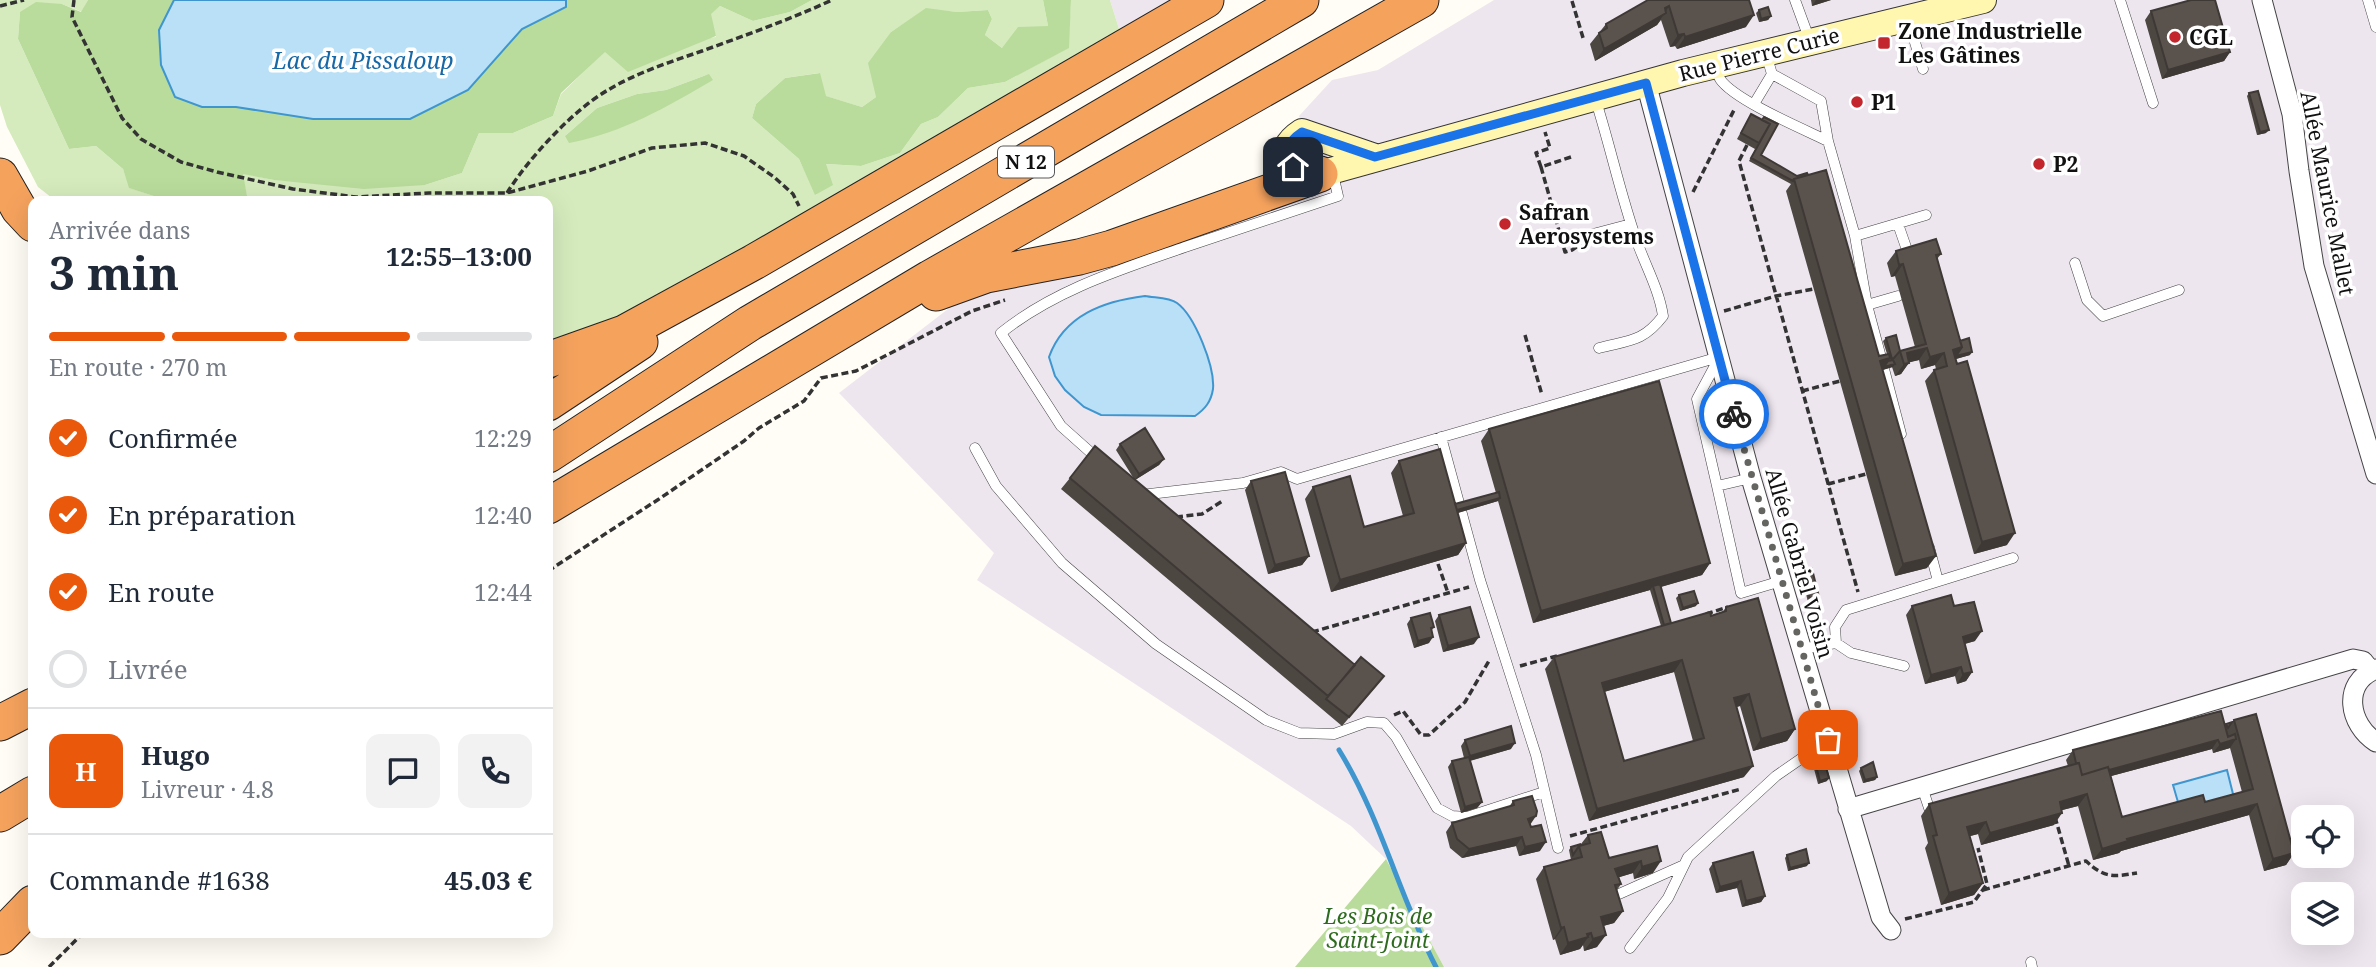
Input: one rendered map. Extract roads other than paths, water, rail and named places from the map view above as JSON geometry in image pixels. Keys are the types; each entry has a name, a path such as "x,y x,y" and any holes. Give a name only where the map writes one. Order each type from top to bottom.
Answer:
{"highway":[{"path":"553,358 624,333 754,262 1206,0"},
{"name":"N 12","path":"553,452 750,323 1301,0"},
{"name":"N 12","path":"553,503 942,271 1422,0"},
{"path":"846,327 880,324 933,294 986,275 1112,248 1326,172"},
{"path":"0,176 19,209 28,219"},
{"path":"553,400 722,290 754,262"},
{"path":"0,723 28,709"},
{"path":"0,814 28,797"},
{"path":"0,917 28,892"},
{"path":"0,937 28,908"}],"street":[{"name":"Rue Pierre Curie","path":"1326,172 1716,65 1769,63 1810,41 1983,0"},
{"name":"Allée Maurice Mallet","path":"2262,0 2292,114 2298,171 2314,266 2376,474"},
{"name":"Allée Gabriel Voisin","path":"1646,83 1751,478 1881,917 1889,927"},
{"path":"1326,172 1305,173 1293,167 1288,158 1287,146 1293,138 1302,132 1375,157"},
{"path":"1848,809 2353,659 2363,660 2374,670 2362,678 2355,690 2352,704 2359,727 2376,742"}],"lane":[{"path":"1795,0 1810,41"},
{"path":"2120,0 2153,103"},
{"path":"2368,0 2376,27"},
{"path":"1908,18 1923,69"},
{"path":"1754,104 1769,63 1821,101 1828,141 1855,236 1867,305 1904,449"},
{"path":"1716,65 1720,79 1741,97 1828,141"},
{"path":"1595,97 1631,225 1660,296 1663,316 1650,332 1635,339 1599,348"},
{"path":"1110,469 1060,426 1001,333 1021,316 1121,269 1338,195 1326,172"},
{"path":"1855,236 1926,215"},
{"path":"1898,224 1907,250"},
{"path":"1593,234 1631,225"},
{"path":"2075,262 2087,300 2103,316 2179,290"},
{"path":"1867,305 1898,296"},
{"path":"1130,487 1140,495 1243,483 1281,472 1297,479 1719,357"},
{"path":"1719,357 1697,399 1741,593 1781,581"},
{"path":"1441,437 1481,583 1536,755 1557,844"},
{"path":"975,448 996,486 1062,563 1156,645 1266,720 1299,733 1334,734 1367,722 1384,723 1396,737 1437,808 1452,816 1467,817 1544,792"},
{"path":"1717,486 1751,478"},
{"path":"1928,541 1938,581"},
{"path":"1836,643 1835,627 1846,610 2013,558"},
{"path":"1801,649 1836,643 1851,653 1904,666"},
{"path":"1630,948 1668,898 1688,857 1770,782 1828,740"},
{"path":"1922,787 1929,808"},
{"path":"1619,894 1684,865"}],"water":[{"name":"Lac du Pissaloup","path":"174,0 566,0 566,7 522,29 468,90 410,119 313,119 236,107 202,107 175,97 161,65 159,30"},
{"path":"1145,296 1174,301 1184,310 1197,330 1211,368 1213,389 1207,405 1195,416 1101,415 1084,407 1065,390 1055,376 1049,357 1065,330 1075,321 1101,306"},
{"path":"2227,770 2235,802 2180,809 2173,785"}],"waterway":[{"path":"1339,750 1367,803 1411,913 1436,967"}],"place":[{"name":"CGL","path":"2175,37"},
{"name":"Zone Industrielle Les Gâtines","path":"1884,43"},
{"name":"P1","path":"1857,102"},
{"name":"P2","path":"2039,164"},
{"name":"Safran Aerosystems","path":"1505,224"}],"park label":[{"name":"Les Bois de Saint-Joint","path":"1378,928"}]}
